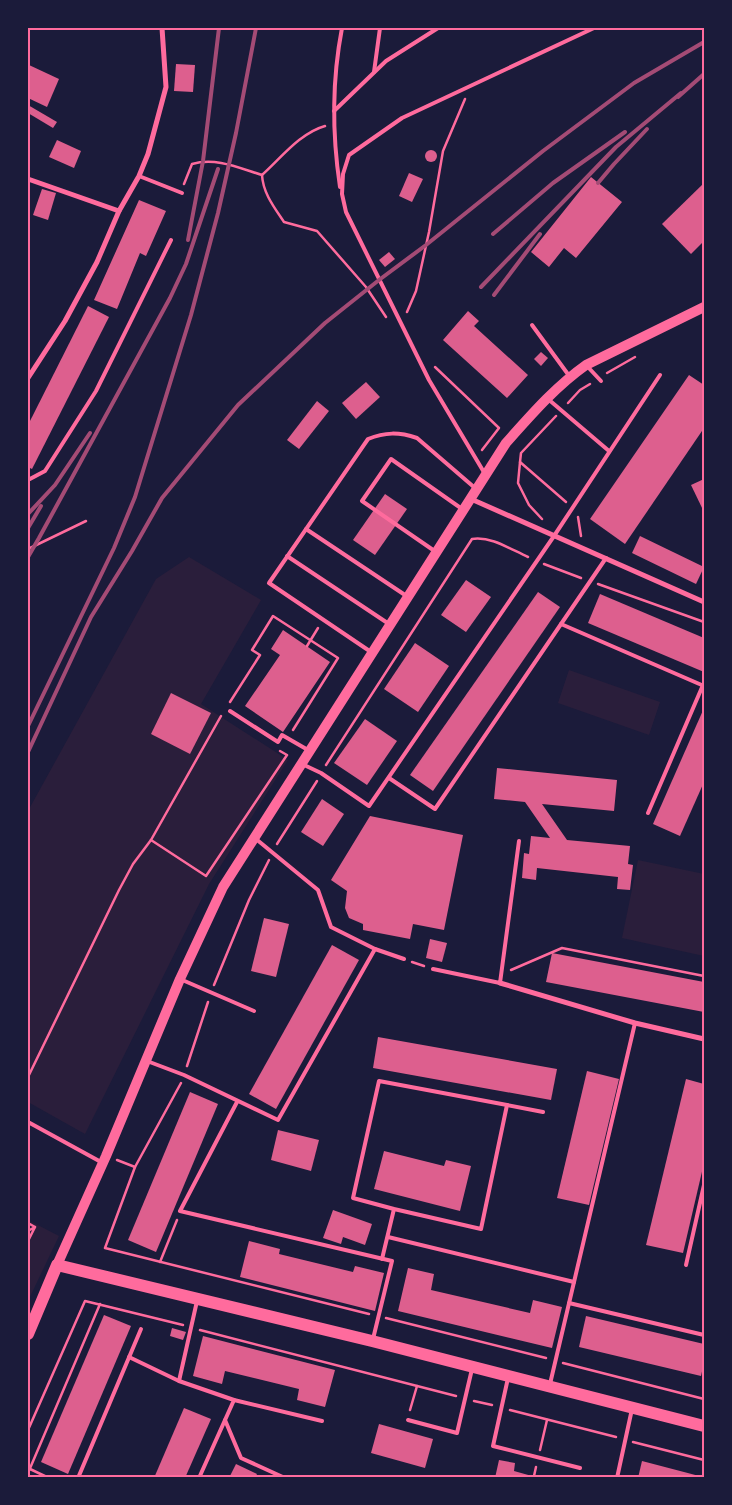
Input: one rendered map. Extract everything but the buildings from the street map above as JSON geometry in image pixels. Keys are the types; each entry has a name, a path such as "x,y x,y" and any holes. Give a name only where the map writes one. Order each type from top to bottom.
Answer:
{"main road":[{"path":"28,1334 147,1061 180,979 223,887 506,443 546,398 586,365 704,307"},
{"path":"57,1265 372,1341 704,1426"}],"street":[{"path":"28,378 65,321 98,262 119,211 148,154 166,87 162,28"},
{"path":"28,179 119,211"},
{"path":"471,499 704,602"},
{"path":"500,983 635,1023 704,1039"}],"lane":[{"path":"342,28 334,93 334,124 336,162 346,212 429,380 486,475"},
{"path":"374,72 380,28"},
{"path":"334,111 386,61 438,28"},
{"path":"342,194 343,174 349,155 402,118 594,28"},
{"path":"138,176 182,193"},
{"path":"28,480 44,471 96,391 171,240"},
{"path":"532,325 570,377"},
{"path":"586,365 601,381"},
{"path":"302,764 321,774 369,806 554,536 660,375"},
{"path":"546,398 609,451"},
{"path":"372,653 269,583 368,439 381,434 405,434 417,438 477,490"},
{"path":"437,553 362,501 391,459 464,510"},
{"path":"306,529 408,597"},
{"path":"287,556 391,625"},
{"path":"389,778 435,809 606,558"},
{"path":"561,624 704,685 648,813"},
{"path":"230,711 278,742 282,735 310,752"},
{"path":"254,837 318,890 331,927 375,949 404,959"},
{"path":"433,969 500,983 518,841"},
{"path":"147,1061 184,1075 278,1120 375,949"},
{"path":"180,979 254,1011"},
{"path":"549,1386 635,1023"},
{"path":"507,1105 481,1229 354,1198 379,1081 507,1105 543,1112"},
{"path":"237,1102 180,1212 392,1261 372,1341"},
{"path":"28,1122 103,1163"},
{"path":"686,1265 704,1185"},
{"path":"382,1259 394,1209"},
{"path":"388,1237 574,1282"},
{"path":"179,1382 198,1298"},
{"path":"569,1303 704,1335"},
{"path":"78,1478 141,1328"},
{"path":"129,1357 179,1382 234,1400 322,1421"},
{"path":"408,1420 457,1433 472,1367"},
{"path":"509,1376 493,1446 580,1468"},
{"path":"199,1478 234,1400"},
{"path":"617,1478 632,1407"},
{"path":"225,1420 241,1458 284,1478"}],"path":[{"path":"406,313 416,291 429,232 443,151 470,86"},
{"path":"334,124 320,128 295,144 262,175 262,186 284,222 317,231 366,287 390,323"},
{"path":"182,193 192,164 203,161 220,163 262,175"},
{"path":"430,363 499,428 476,458"},
{"path":"520,462 577,510 581,538"},
{"path":"28,549 86,521"},
{"path":"704,622 536,562 490,540 481,537 472,539 272,852 248,900 212,992 184,1075 135,1167 104,1248 704,1399"},
{"path":"151,840 206,876 287,755 288,738 338,658 273,616 252,650 260,655 228,705"},
{"path":"307,646 323,620"},
{"path":"28,1078 119,890 133,864 151,840 223,713"},
{"path":"279,750 287,755"},
{"path":"500,975 562,948 704,976"},
{"path":"404,959 433,969"},
{"path":"160,1262 180,1212"},
{"path":"28,1223 35,1227"},
{"path":"28,1231 35,1227"},
{"path":"28,1241 35,1227"},
{"path":"28,1430 85,1301 704,1460"},
{"path":"28,1473 100,1304"},
{"path":"408,1420 417,1386"},
{"path":"30,1468 49,1478"}],"shaded area":[{"path":"189,557 261,600 201,704 288,760 209,884 85,1134 28,1102 28,811 156,579"},
{"path":"569,670 660,702 649,735 558,703"},
{"path":"638,860 704,874 704,956 622,938"},
{"path":"28,1220 59,1236 28,1301"}],"railway":[{"path":"188,240 203,161 219,28"},
{"path":"28,726 114,548 135,497 191,315 218,213 236,133 256,28"},
{"path":"28,752 91,617 162,498 238,405 325,323 543,151 634,83 704,42"},
{"path":"678,97 704,74"},
{"path":"481,287 616,147 681,93"},
{"path":"598,183 647,129"},
{"path":"493,234 553,183 625,132"},
{"path":"28,557 170,298 186,264 218,169"},
{"path":"494,295 540,234"},
{"path":"28,514 55,485 90,433"},
{"path":"28,528 41,506"}]}
